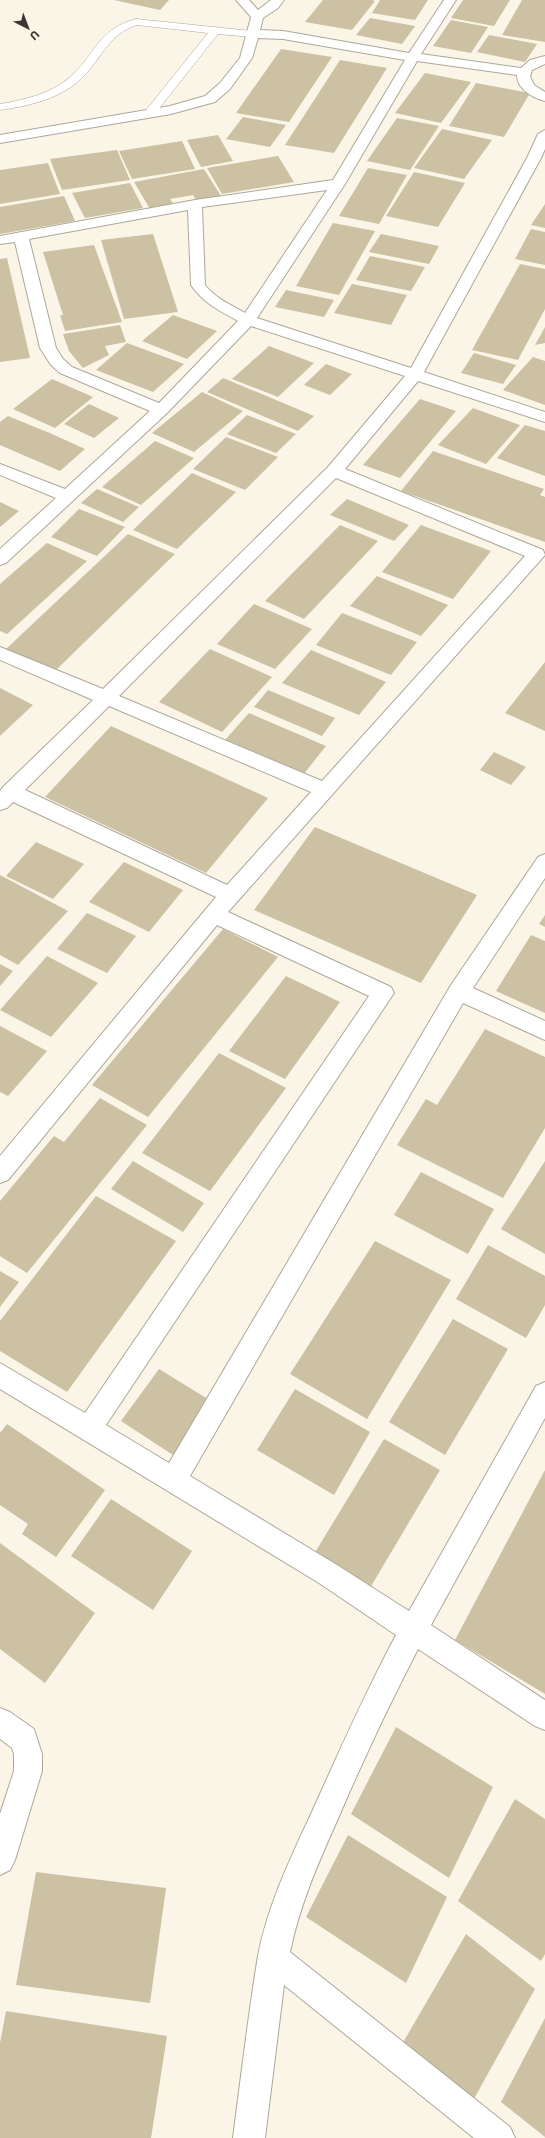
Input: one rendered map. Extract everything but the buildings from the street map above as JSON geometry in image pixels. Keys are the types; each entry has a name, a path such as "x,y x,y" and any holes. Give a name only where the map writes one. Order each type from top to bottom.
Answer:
{"street":[{"path":"242,0 257,16"},
{"path":"0,139 188,107 210,99 217,94 246,58 257,16 274,5 278,0"},
{"path":"0,559 161,410 248,320 338,184 413,57 450,0"},
{"path":"252,34 283,35 413,57 524,72"},
{"path":"545,60 530,66 524,72 523,79 527,86 545,97"},
{"path":"230,895 5,797 334,471 415,374 539,159 545,134"},
{"path":"0,240 195,204 338,184"},
{"path":"195,204 198,285 201,290 211,298 248,320 545,417"},
{"path":"21,235 48,348 57,362 66,370 161,410"},
{"path":"0,469 67,496"},
{"path":"0,1173 230,895 537,554 334,471"},
{"path":"0,653 325,790"},
{"path":"173,1480 459,991 545,862"},
{"path":"88,1430 383,993 214,914"},
{"path":"459,991 545,1031"},
{"path":"0,1375 413,1628 545,1716"},
{"path":"249,2138 273,1957 283,1919 298,1878 339,1781 369,1716 413,1628 545,1394"},
{"path":"0,1722 24,1739 28,1754 28,1771 24,1788 17,1802 0,1860"},
{"path":"273,1957 499,2138"}],"lane":[{"path":"0,107 49,95 73,80 107,38 122,24 136,22 252,34"},
{"path":"149,114 215,31"}]}
